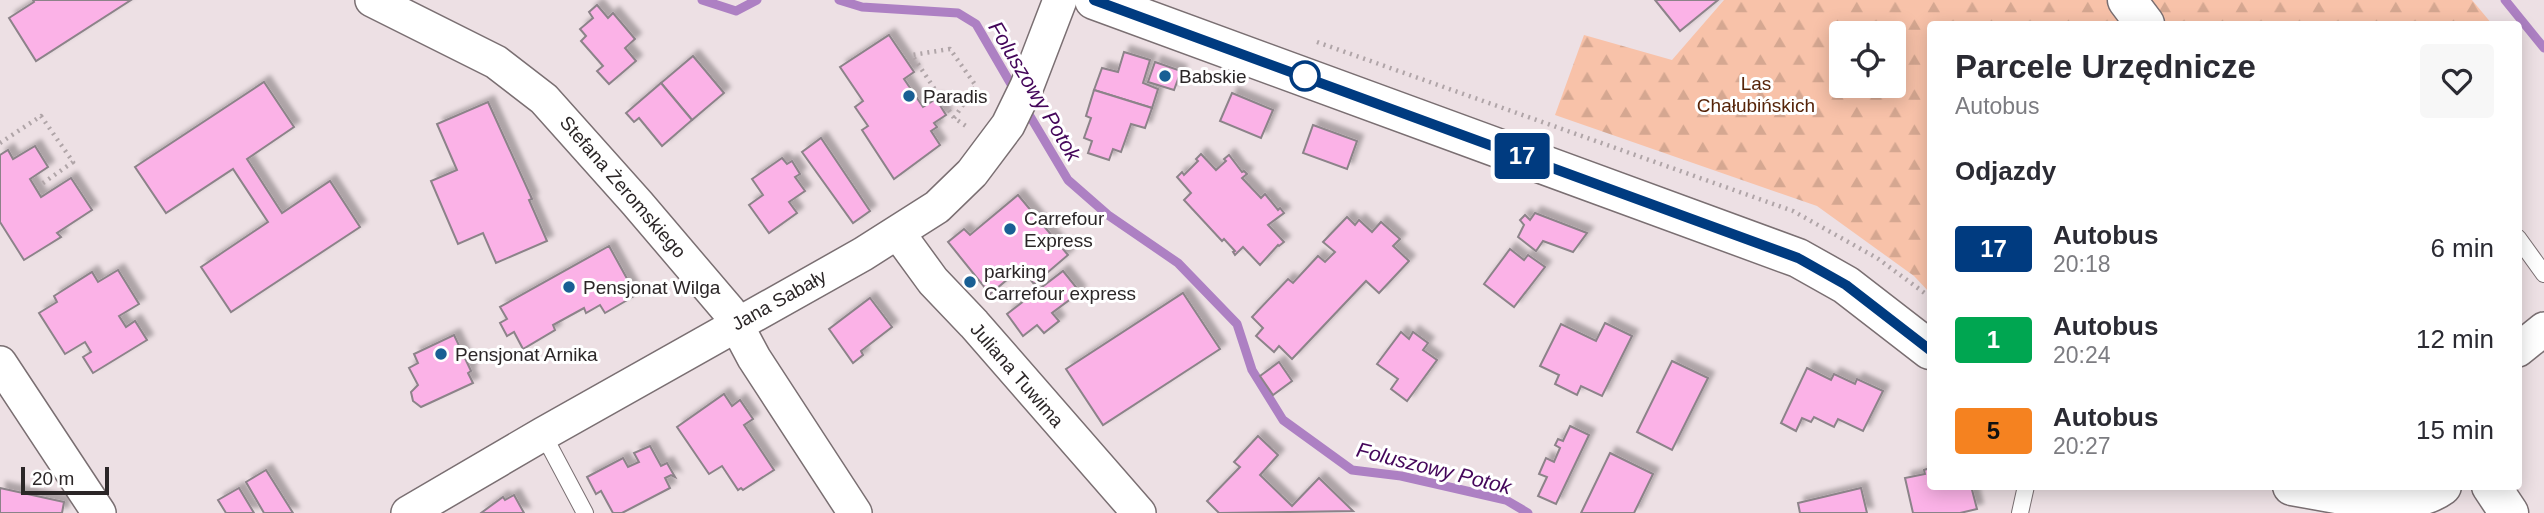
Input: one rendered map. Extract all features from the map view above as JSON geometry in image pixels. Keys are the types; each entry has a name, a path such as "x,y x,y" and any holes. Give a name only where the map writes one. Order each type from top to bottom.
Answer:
{"street":[{"name":"Stefana Żeromskiego","path":"372,0 478,52 532,87 715,292 754,358 855,513"},
{"name":"Jana Sabały","path":"408,513 542,434 898,233 937,208 980,164 1001,135 1018,106 1060,0"},
{"path":"1094,0 1798,258 1846,285 1927,348"},
{"path":"2127,0 2143,21"},
{"name":"Juliana Tuwima","path":"898,233 953,303 1139,513"},
{"path":"2522,347 2544,329"},
{"path":"0,363 99,513"},
{"path":"2314,490 2364,499 2409,513"},
{"path":"2364,499 2412,499 2424,497 2435,490"},
{"path":"2494,490 2510,513"}],"lane":[{"path":"2522,244 2544,274"},
{"path":"542,434 585,513"},
{"path":"2020,513 2025,490"}],"path":[{"path":"954,118 976,86 950,49 912,55 954,118 966,127"},
{"path":"0,143 41,116 73,162 36,188"}],"green space":[{"name":"Las Chałubińskich","path":"1724,0 2472,0 2490,21 1927,21 1927,290 1914,276 1817,206 1555,115 1584,35 1672,60"}],"building":[{"path":"33,0 131,0 36,61 9,18 34,2"},
{"path":"1655,0 1718,0 1680,31"},
{"path":"597,5 608,18 613,13 635,39 625,48 636,61 609,84 597,71 603,66 581,41 586,36 580,29 593,18 589,12"},
{"path":"889,35 914,72 904,79 923,107 936,99 946,115 934,123 937,127 931,131 940,145 894,179 862,130 868,126 855,107 863,101 840,67"},
{"path":"1124,52 1150,60 1143,83 1158,89 1152,108 1094,90 1102,68 1118,72"},
{"path":"693,56 724,93 692,120 661,83"},
{"name":"Babskie","path":"1155,62 1181,71 1174,90 1148,82"},
{"path":"264,82 294,127 247,159 282,213 330,181 360,227 231,312 201,267 268,222 233,169 166,213 135,167"},
{"path":"661,83 692,120 662,146 639,118 634,122 626,113"},
{"path":"1094,90 1152,108 1145,128 1131,124 1121,152 1113,149 1109,160 1088,153 1092,141 1084,138 1091,118 1086,116"},
{"path":"1232,93 1273,110 1261,138 1220,121"},
{"path":"488,102 532,199 529,200 547,241 496,263 483,233 458,244 431,181 457,170 437,124"},
{"path":"1313,125 1357,141 1347,169 1303,153"},
{"path":"821,138 870,211 853,223 802,152"},
{"path":"35,146 48,167 30,179 41,197 71,178 92,210 57,233 61,237 24,260 0,222 0,155 8,150 13,159"},
{"path":"1201,154 1216,170 1229,155 1242,172 1247,174 1242,178 1261,198 1265,194 1278,210 1280,208 1284,213 1268,225 1284,242 1260,265 1243,247 1235,255 1235,251 1224,239 1222,241 1184,200 1191,193 1177,177 1182,172 1184,175"},
{"path":"782,158 787,164 792,161 800,174 795,177 805,191 789,202 797,213 769,233 749,205 763,195 752,179"},
{"path":"1018,195 1068,255 1034,284 1021,268 990,294 948,242 964,229 970,235"},
{"path":"1535,213 1587,233 1573,252 1543,241 1536,251 1518,237 1524,225 1520,220 1525,215 1530,220"},
{"path":"1347,217 1355,225 1359,220 1372,232 1381,222 1400,239 1393,246 1409,261 1379,293 1366,281 1292,359 1279,346 1274,352 1256,336 1263,328 1252,317 1288,279 1293,283 1318,256 1325,262 1335,252 1323,242"},
{"path":"609,246 636,295 605,313 600,305 586,313 584,308 553,325 555,330 523,349 514,332 507,336 500,323 507,319 500,307"},
{"path":"1510,249 1524,260 1528,255 1545,267 1514,307 1484,284"},
{"path":"118,270 139,304 119,316 126,327 135,321 147,340 93,373 83,357 91,352 85,342 65,354 39,313 57,302 54,296 92,272 98,282"},
{"path":"1063,271 1080,292 1052,313 1059,321 1044,333 1037,325 1023,336 1007,314"},
{"path":"1183,293 1220,349 1103,425 1066,369"},
{"path":"870,298 892,327 861,351 863,355 853,363 829,329"},
{"path":"1605,323 1632,336 1602,396 1581,386 1577,395 1555,384 1559,375 1540,366 1561,324 1596,341"},
{"path":"1401,332 1409,339 1413,332 1428,343 1423,350 1437,360 1407,401 1391,389 1398,379 1377,364"},
{"path":"454,335 471,371 468,373 473,383 421,407 413,401 411,392 418,385 409,368 418,363 414,354"},
{"path":"1672,361 1708,378 1672,450 1637,432"},
{"path":"1279,362 1292,381 1273,395 1260,376"},
{"path":"1807,368 1831,380 1834,374 1855,384 1857,379 1883,391 1863,431 1838,419 1834,427 1814,417 1811,422 1802,418 1796,431 1781,423"},
{"path":"724,394 732,406 740,400 753,419 744,425 774,470 743,490 738,490 722,466 709,474 677,427"},
{"path":"1570,426 1589,435 1556,504 1538,496 1547,477 1539,474 1546,458 1554,462 1560,448 1555,445 1558,439 1563,441"},
{"path":"1258,436 1278,455 1260,475 1292,506 1319,478 1353,511 1219,513 1207,501 1240,467 1234,462"},
{"path":"650,446 661,466 667,463 675,477 671,475 665,478 670,488 622,513 613,513 601,491 596,494 587,477 623,458 628,467 639,462 634,453"},
{"path":"1610,453 1653,474 1634,513 1581,513"},
{"path":"1927,469 1927,490 1972,490 1977,509 1960,513 1913,513 1905,478 1925,474 1924,470"},
{"path":"266,470 293,513 264,513 246,482"},
{"path":"0,488 64,502 62,513 0,513"},
{"path":"239,488 254,513 226,513 218,500"},
{"path":"1861,488 1867,513 1800,513 1798,503"},
{"path":"514,495 524,513 481,513 503,497 505,500"}],"waterway":[{"name":"Foluszowy Potok","path":"702,0 736,11 757,0"},
{"name":"Foluszowy Potok","path":"839,0 862,7 958,13 976,24 1015,91"},
{"path":"2505,0 2544,48"},
{"name":"Foluszowy Potok","path":"1024,106 1068,180 1108,215 1178,263 1237,324 1252,370 1283,420 1352,470 1401,476 1506,500 1528,513"}],"bus line":[{"name":"17","path":"1094,0 1798,258 1846,285 1927,347"}],"place":[{"name":"Babskie","path":"1165,76"},
{"name":"Paradis","path":"909,96"},
{"name":"Carrefour Express","path":"1010,229"},
{"name":"parking Carrefour express","path":"970,282"},
{"name":"Pensjonat Wilga","path":"569,287"},
{"name":"Pensjonat Arnika","path":"441,354"}]}
